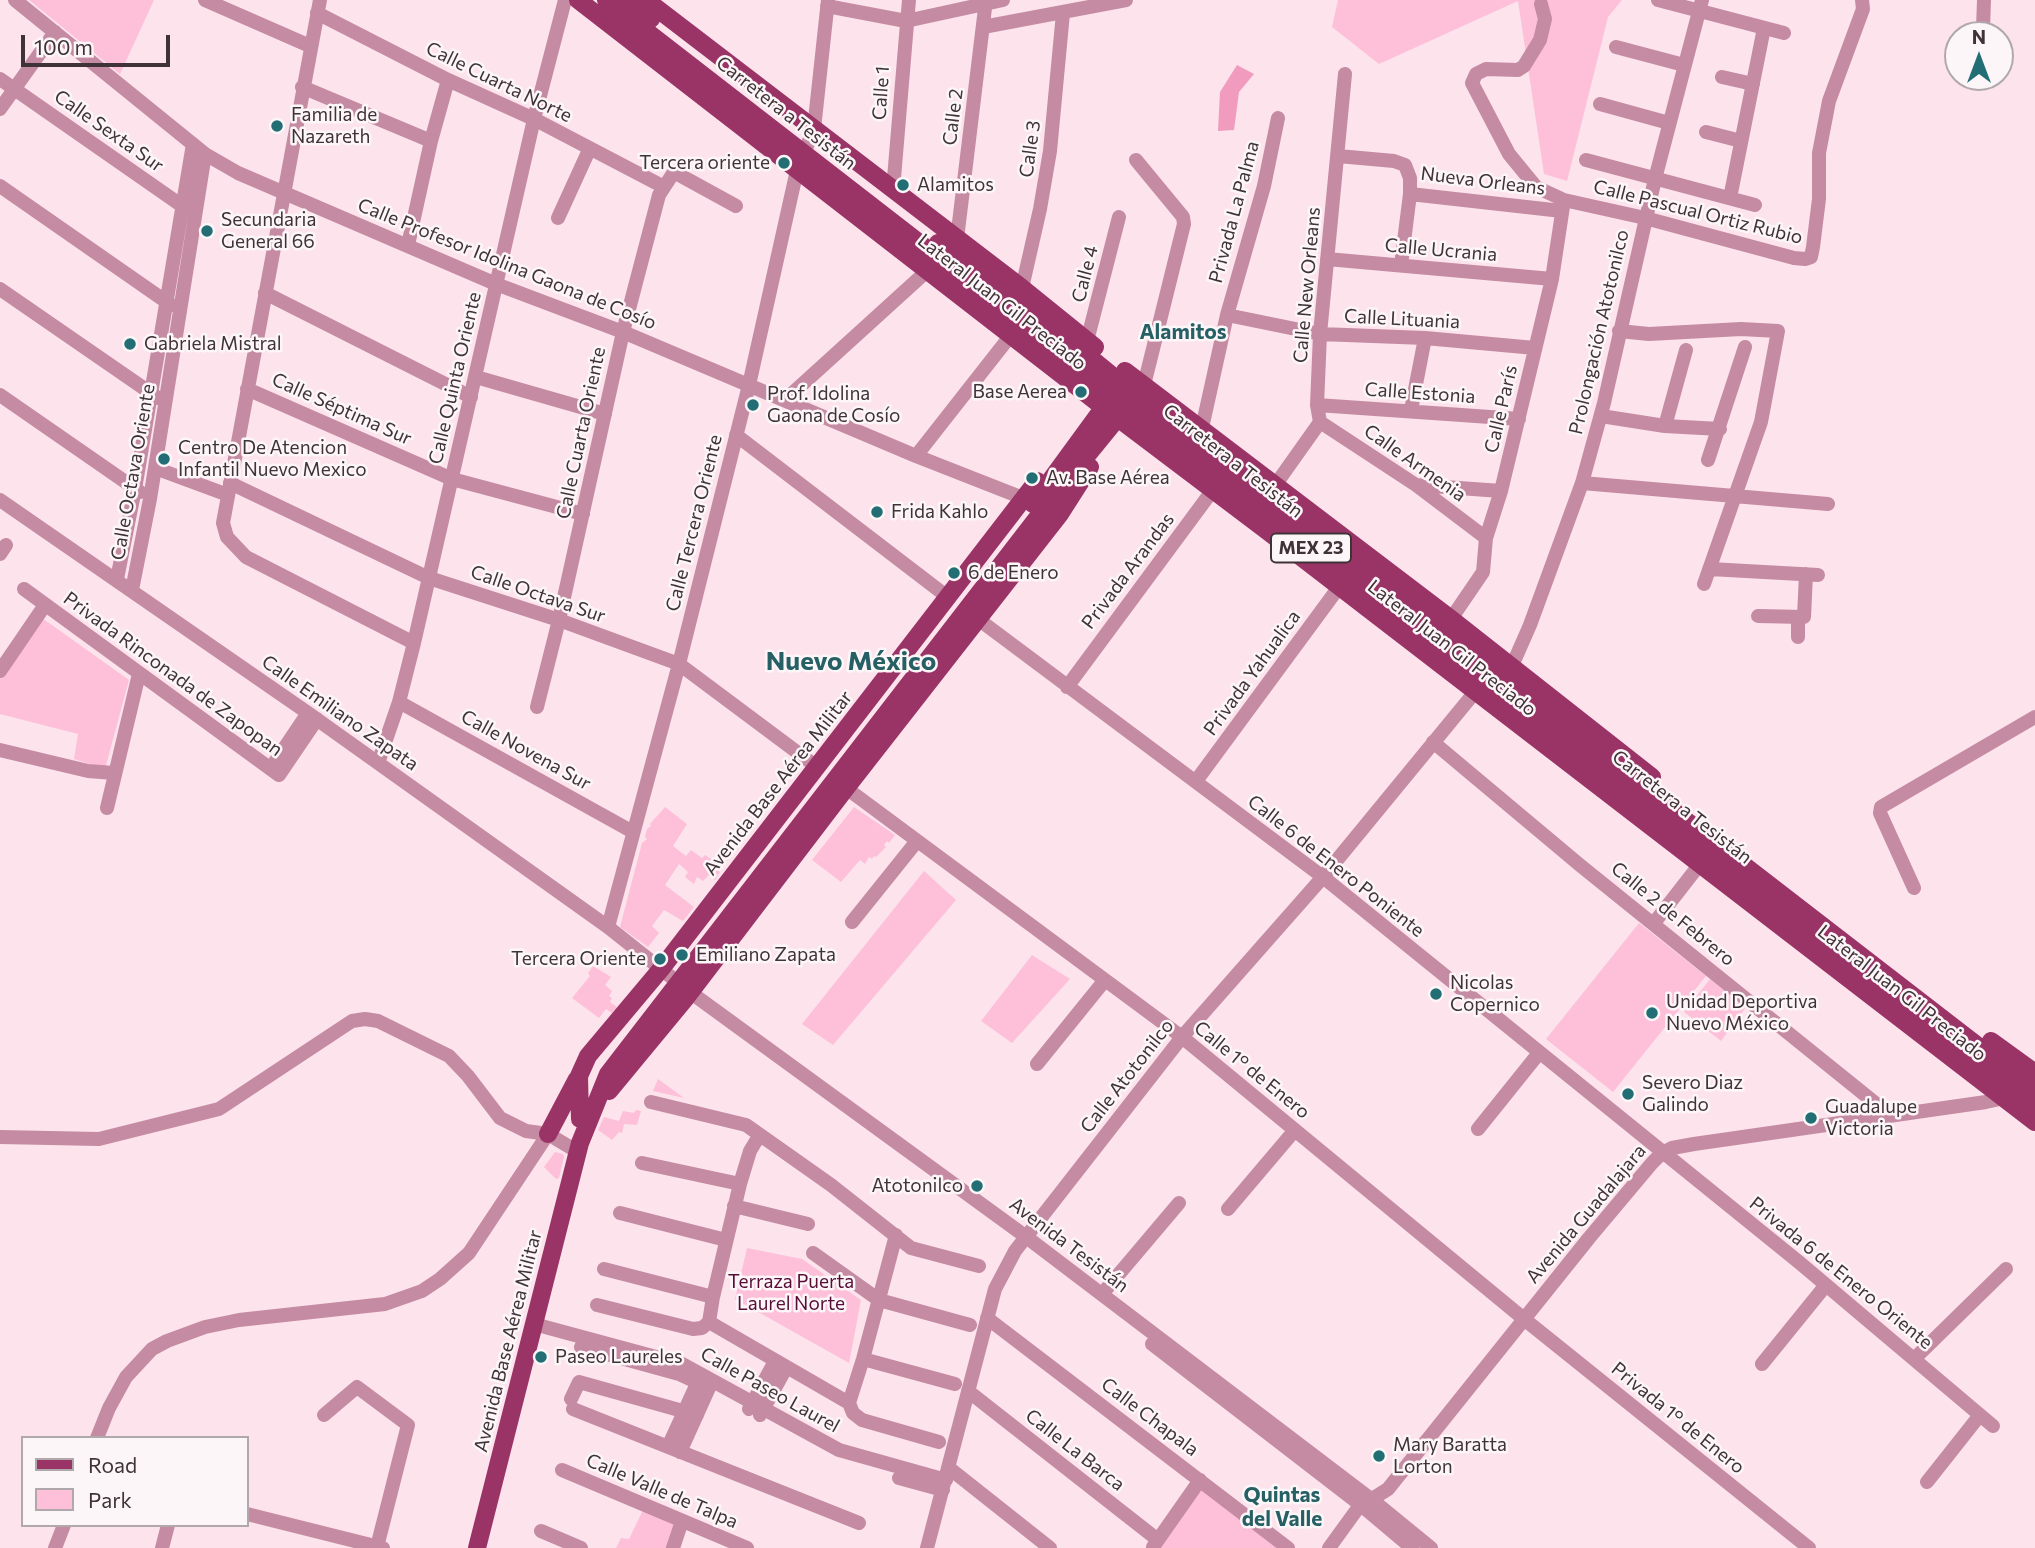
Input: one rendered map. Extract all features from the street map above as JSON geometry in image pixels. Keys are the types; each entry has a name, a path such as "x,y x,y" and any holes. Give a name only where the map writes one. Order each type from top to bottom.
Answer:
{"main road":[{"name":"Lateral Juan Gil Preciado","path":"578,0 806,149 893,190 1022,288 1087,341 1121,398 1339,587 1475,692 1555,745 1700,864 2025,1098 2035,1122"},
{"name":"Carretera a Tesistán","path":"606,0 806,149"},
{"name":"Carretera a Tesistán","path":"627,0 806,149 1121,398 2025,1098"},
{"name":"Lateral Juan Gil Preciado","path":"646,0 806,149 927,271 1011,335 1121,398 1202,428 1512,666 1937,1000 2035,1073"},
{"name":"Avenida Base Aérea Militar","path":"587,1114 579,1076 589,1056 671,981 846,788 1060,514 1091,464 1121,398"},
{"name":"Avenida Base Aérea Militar","path":"477,1548 587,1114 608,1074 817,767 1075,434 1121,398"},
{"name":"Avenida Base Aérea Militar","path":"671,981 966,593 1121,398"},
{"name":"Avenida Base Aérea Militar","path":"671,981 1058,491 1105,436"},
{"name":"Carretera a Tesistán","path":"1217,484 1555,745 2025,1098"},
{"path":"548,1134 579,1076"}],"street":[{"name":"Calle Profesor Idolina Gaona de Cosío","path":"15,0 205,154 238,173 496,284 623,332 916,456 1023,498"},
{"path":"205,0 310,46"},
{"name":"Calle Quinta Oriente","path":"378,763 399,702 414,643 534,119 565,0"},
{"name":"Calle 1","path":"893,190 909,0"},
{"path":"827,3 906,21 1003,0"},
{"path":"983,27 1126,0"},
{"path":"1658,0 1701,5 1784,33"},
{"name":"Calle Pascual Ortiz Rubio","path":"1563,205 1645,218 1794,258 1811,257 1819,200 1819,153 1829,101 1863,9 1862,0"},
{"name":"Calle 2","path":"957,239 986,2"},
{"path":"1980,2 1982,21"},
{"name":"Calle Tercera Oriente","path":"608,927 679,664 806,149 827,3"},
{"path":"1541,4 1545,19 1540,40 1524,66 1518,70 1486,69 1476,74 1472,83 1509,154 1536,187 1563,205"},
{"name":"Prolongación Atotonilco","path":"1512,666 1530,625 1582,483 1601,416 1645,218 1701,5"},
{"path":"318,7 223,523 227,537 246,557 414,643"},
{"name":"Calle Cuarta Norte","path":"318,7 448,79 534,119 664,187"},
{"name":"Calle 3","path":"1022,288 1050,151 1063,13"},
{"path":"1730,198 1764,28"},
{"path":"0,109 55,32"},
{"path":"1616,47 1684,65"},
{"name":"Calle New Orleans","path":"1320,422 1317,405 1320,334 1345,74"},
{"path":"1722,77 1753,84"},
{"name":"Calle Sexta Sur","path":"0,79 195,215"},
{"path":"408,245 448,79"},
{"path":"302,87 431,141"},
{"path":"1600,104 1669,123"},
{"name":"Privada La Palma","path":"1202,428 1227,315 1264,186 1278,118"},
{"path":"1706,132 1741,141"},
{"name":"Calle Octava Oriente","path":"117,579 135,489 193,144"},
{"path":"558,218 590,148"},
{"name":"Calle Octava Oriente","path":"132,590 150,499 205,154"},
{"name":"Nueva Orleans","path":"1338,156 1394,161 1405,166 1410,177 1410,194 1563,205"},
{"path":"1121,398 1184,224 1183,217 1136,160"},
{"path":"1586,160 1755,205"},
{"name":"Calle Cuarta Oriente","path":"537,707 623,332 659,195 674,172 736,206"},
{"path":"0,186 180,311"},
{"path":"1401,265 1410,194"},
{"name":"Calle París","path":"1451,619 1483,572 1486,538 1501,491 1552,279 1563,205"},
{"name":"Calle 4","path":"1087,341 1119,217"},
{"name":"Calle Ucrania","path":"1327,259 1552,279"},
{"path":"785,400 927,271"},
{"path":"0,289 165,403"},
{"path":"265,293 471,397"},
{"name":"Calle Lituania","path":"1227,315 1320,334 1425,338 1535,348"},
{"path":"1619,331 1649,334 1741,329 1778,331 1761,422 1704,584"},
{"path":"916,456 1011,335"},
{"path":"1411,410 1425,338"},
{"path":"1708,460 1745,347"},
{"path":"1665,426 1686,350"},
{"path":"476,377 605,414"},
{"name":"Calle Séptima Sur","path":"247,388 452,479 583,514"},
{"path":"0,395 150,499"},
{"name":"Calle Estonia","path":"1317,405 1519,419"},
{"path":"1601,416 1665,426 1720,429"},
{"path":"1276,484 1320,422"},
{"name":"Calle Armenia","path":"1320,422 1416,485 1486,538"},
{"path":"736,435 949,598"},
{"path":"155,468 229,489"},
{"path":"1582,483 1828,504"},
{"name":"Privada Arandas","path":"1067,687 1217,484"},
{"path":"1416,485 1501,491"},
{"name":"Calle Octava Sur","path":"229,489 429,578 559,620 679,664 817,767"},
{"name":"Calle Emiliano Zapata","path":"0,500 313,716 608,927 671,981"},
{"path":"1710,569 1812,575 1804,617 1758,616"},
{"name":"Privada Yahualica","path":"1196,781 1339,587"},
{"name":"Privada Rinconada de Zapopan","path":"24,589 275,771 313,716"},
{"path":"0,671 45,605"},
{"path":"1798,617 1798,637"},
{"name":"Calle 6 de Enero Poniente","path":"978,619 1323,877 1662,1153"},
{"path":"107,808 139,674"},
{"name":"Calle Atotonilco","path":"927,1548 946,1480 962,1387 999,1279 1023,1240 1182,1037 1323,877 1475,692"},
{"name":"Calle Novena Sur","path":"399,702 633,832"},
{"path":"1914,888 1880,813 1881,807 2035,717"},
{"name":"Calle 2 de Febrero","path":"1433,742 1581,866 1889,1115"},
{"path":"0,750 88,771 114,773"},
{"name":"Calle 1° de Enero","path":"846,788 1182,1037 1524,1319"},
{"path":"852,922 917,841"},
{"path":"1654,923 1700,864"},
{"path":"1037,1064 1105,980"},
{"name":"Avenida Tesistán","path":"671,981 1023,1240 1366,1503 1431,1548"},
{"path":"0,1137 99,1139 219,1109 352,1021 365,1019 378,1021 449,1056 500,1118 526,1131 548,1134 579,1148"},
{"path":"1478,1129 1539,1053"},
{"name":"Avenida Guadalajara","path":"1329,1548 1366,1503 1388,1489 1662,1153 1672,1148 1694,1144 2025,1098"},
{"path":"651,1102 746,1125 831,1185 911,1248 979,1266"},
{"path":"1227,1209 1295,1130"},
{"path":"98,1436 126,1377 152,1349 167,1341 205,1327 239,1320 385,1304 422,1291 440,1279 469,1253 548,1134"},
{"path":"597,1305 693,1329 702,1328 709,1322 734,1206 750,1151 759,1136"},
{"name":"Privada 6 de Enero Oriente","path":"1662,1153 1826,1285 1993,1426"},
{"path":"642,1163 740,1184"},
{"path":"1102,1294 1179,1203"},
{"path":"734,1206 808,1224"},
{"path":"620,1213 726,1240"},
{"path":"896,1234 849,1402 853,1413 862,1419 939,1442"},
{"name":"Avenida Tesistán","path":"1023,1240 1102,1294 1366,1503 1412,1548"},
{"path":"813,1253 879,1300 970,1325"},
{"path":"604,1269 713,1297"},
{"path":"1914,1359 2006,1269"},
{"path":"1762,1364 1826,1285"},
{"name":"Calle Chapala","path":"987,1318 1288,1548"},
{"name":"Privada 1° de Enero","path":"1524,1319 1809,1548"},
{"path":"709,1322 849,1402"},
{"name":"Calle Paseo Laurel","path":"533,1329 705,1381 838,1460 946,1480"},
{"path":"863,1359 962,1387"},
{"path":"756,1409 781,1364"},
{"path":"674,1449 705,1381"},
{"path":"691,1412 579,1382 572,1404 674,1449 859,1523"},
{"path":"248,1514 380,1547 408,1425 357,1387 324,1415"},
{"name":"Calle La Barca","path":"962,1387 1155,1544"},
{"path":"1927,1482 1980,1415"},
{"name":"Calle Valle de Talpa","path":"562,1470 745,1548"},
{"path":"946,1480 1050,1548"},
{"path":"1155,1544 1200,1480"},
{"path":"673,1548 682,1521"},
{"path":"55,1548 63,1527"},
{"path":"162,1548 167,1527"},
{"path":"541,1531 581,1548"}],"green space":[{"path":"29,0 154,0 120,74"},
{"path":"1338,0 1622,0 1608,17 1567,181 1544,174 1518,1 1379,64 1332,27"},
{"path":"42,618 129,680 105,769 74,759 78,734 0,714 0,679"},
{"path":"665,807 687,824 673,846 686,856 691,850 702,858 705,855 716,862 713,867 720,872 715,880 709,875 703,881 697,877 694,884 685,877 688,872 679,864 665,885 694,907 683,921 664,910 652,926 659,933 648,947 620,927 642,843 647,839 647,829"},
{"path":"854,807 895,835 889,843 887,841 884,845 886,847 876,857 869,857 865,864 860,860 841,882 812,860"},
{"path":"924,871 956,900 833,1045 802,1024"},
{"name":"Unidad Deportiva Nuevo México","path":"1639,923 1706,976 1613,1092 1546,1039"},
{"path":"1032,955 1070,979 1012,1043 981,1021"},
{"path":"593,966 611,977 605,985 612,991 610,1002 617,1007 612,1013 606,1009 599,1018 572,998 590,976 588,973"},
{"path":"1710,979 1746,1007 1721,1041 1684,1012"},
{"path":"658,1079 684,1098 653,1091"},
{"path":"636,1110 641,1111 637,1125 624,1124 622,1133 619,1132 612,1140 598,1130 604,1117 619,1121 623,1111 634,1113"},
{"path":"555,1152 563,1154 564,1157 559,1178 556,1179 544,1167"},
{"name":"Terraza Puerta Laurel Norte","path":"747,1248 802,1259 861,1300 849,1363 735,1299"},
{"path":"1200,1487 1277,1548 1158,1548"},
{"path":"643,1510 678,1526 669,1548 616,1548 621,1538 629,1539"}],"shaded area":[{"path":"1237,65 1254,74 1239,92 1234,130 1218,131 1220,92"}],"place":[{"name":"Familia de Nazareth","path":"277,126"},
{"name":"Tercera oriente","path":"784,163"},
{"name":"Alamitos","path":"903,185"},
{"name":"Secundaria General 66","path":"207,231"},
{"name":"Gabriela Mistral","path":"130,344"},
{"name":"Base Aerea","path":"1081,392"},
{"name":"Prof. Idolina Gaona de Cosío","path":"753,405"},
{"name":"Centro De Atencion Infantil Nuevo Mexico","path":"164,459"},
{"name":"Av. Base Aérea","path":"1032,478"},
{"name":"Frida Kahlo","path":"877,512"},
{"name":"6 de Enero","path":"954,573"},
{"name":"Emiliano Zapata","path":"682,955"},
{"name":"Tercera Oriente","path":"660,959"},
{"name":"Nicolas Copernico","path":"1436,994"},
{"name":"Unidad Deportiva Nuevo México","path":"1652,1013"},
{"name":"Severo Diaz Galindo","path":"1628,1094"},
{"name":"Guadalupe Victoria","path":"1811,1118"},
{"name":"Atotonilco","path":"977,1186"},
{"name":"Paseo Laureles","path":"541,1357"},
{"name":"Mary Baratta Lorton","path":"1379,1456"}],"district":[{"name":"Alamitos","path":"1183,332"},
{"name":"Nuevo México","path":"851,661"},
{"name":"Quintas del Valle","path":"1282,1507"}]}
